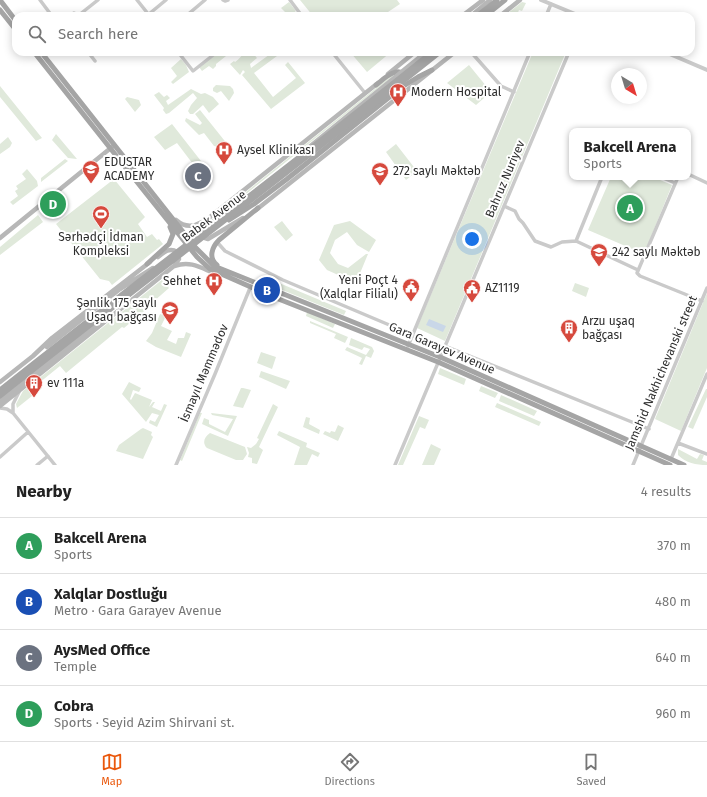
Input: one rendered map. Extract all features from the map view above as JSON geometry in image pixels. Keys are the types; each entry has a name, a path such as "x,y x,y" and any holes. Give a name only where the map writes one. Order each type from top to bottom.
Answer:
{"main road":[{"path":"0,0 12,16"},
{"path":"467,12 483,0"},
{"path":"476,12 490,0"},
{"path":"482,12 497,0"},
{"path":"490,12 505,0"},
{"path":"505,12 519,0"},
{"path":"0,10 12,25"},
{"path":"37,56 169,214 194,249"},
{"path":"44,56 140,187 182,239 194,249"},
{"name":"Babek Avenue","path":"410,56 205,221 199,228 199,232 202,237 208,239 258,208 450,56"},
{"path":"230,210 421,56"},
{"name":"Babek Avenue","path":"1,399 230,210 313,147 427,56"},
{"name":"Babek Avenue","path":"0,390 323,146 435,56"},
{"path":"214,228 259,200 402,87 432,70"},
{"path":"376,85 394,72 398,71 403,72 406,78 406,82 402,87"},
{"path":"0,238 112,147"},
{"path":"140,187 169,226 210,271"},
{"path":"236,274 213,262 212,252 217,242 258,208"},
{"path":"169,214 184,225 197,225 205,221"},
{"path":"33,356 167,247 171,242 173,234 169,226"},
{"name":"Gara Garayev Avenue","path":"194,249 214,266 439,360 669,463 684,465"},
{"name":"Gara Garayev Avenue","path":"194,249 210,268 238,281 407,347"},
{"path":"0,407 174,266 178,261 179,256 177,252 173,250 165,252 146,264"},
{"path":"0,382 120,289 165,264"},
{"path":"174,266 189,264 238,281"}],"street":[{"path":"40,0 49,12"},
{"path":"83,12 98,0"},
{"path":"137,0 147,12"},
{"path":"152,12 166,0"},
{"path":"191,12 205,0"},
{"path":"223,0 228,0"},
{"path":"290,0 299,12"},
{"path":"541,0 570,12"},
{"path":"548,12 551,4"},
{"path":"91,56 95,61"},
{"path":"182,56 193,71 212,56"},
{"path":"335,56 365,93"},
{"path":"475,56 501,86 514,92"},
{"path":"407,347 528,56"},
{"name":"Bahruz Nuriyev","path":"395,465 566,56"},
{"path":"674,56 707,70"},
{"path":"691,175 707,183"},
{"path":"576,241 601,180"},
{"path":"668,180 675,183"},
{"path":"676,180 637,273 640,276 702,301"},
{"path":"504,206 516,211 519,219 535,241 551,247 562,242 576,241 638,270"},
{"path":"217,242 225,251 283,280 444,348 649,430"},
{"path":"224,277 261,291"},
{"name":"İsmayıl Məmmədov","path":"176,465 250,288"},
{"name":"Jamshid Nakhichevanski street","path":"633,465 649,430 707,288"},
{"path":"669,463 707,374"},
{"path":"13,413 13,404 20,391"},
{"path":"0,407 13,413 55,465"},
{"path":"0,456 28,432"},
{"path":"678,443 707,454"},
{"path":"37,465 48,456"}],"shaded area":[{"path":"300,0 397,0 400,4 388,12 310,12"},
{"path":"289,2 296,11 285,12 281,8"},
{"path":"522,2 526,3 522,11 519,10 518,12 509,12"},
{"path":"213,56 226,56 216,64 213,69 209,66 202,71 199,67"},
{"path":"242,56 255,56 257,58 250,64 251,68 268,56 277,56 254,73 273,97 296,78 285,65 288,62 305,83 271,109 242,75 245,72 243,70 240,75 230,64"},
{"path":"353,56 386,56 367,72"},
{"path":"531,56 564,56 445,341 417,328"},
{"path":"181,59 189,72 173,84 171,82 177,76 171,68"},
{"path":"469,65 491,92 476,105 447,83"},
{"path":"396,72 397,73 201,230 201,228"},
{"path":"216,85 230,86 233,89 234,93 229,101 221,91 217,93 213,91 213,88"},
{"path":"0,86 42,138 36,141 0,97"},
{"path":"191,89 201,94 205,93 213,97 219,104 209,113 203,105 193,114 190,114 188,111 197,98 193,93 166,114 163,110 164,108 154,95 159,92 164,97 167,95 170,98 166,101 168,105"},
{"path":"127,97 139,100 141,105 135,112 125,99"},
{"path":"200,110 228,145 224,148 214,146 204,133 199,135 185,121 186,118 200,125 202,123 195,114"},
{"path":"172,124 208,170 202,176 177,143 165,150 154,137"},
{"path":"56,134 77,159 68,158 52,140"},
{"path":"8,137 12,143 10,147 0,154 0,144"},
{"path":"396,144 417,171 406,180 386,152"},
{"path":"65,159 68,161 41,182 41,178"},
{"path":"27,169 37,181 38,186 13,205 10,202 18,196 15,191 18,189 16,186 26,179 22,174"},
{"name":"Sərhədçi İdman Kompleksi","path":"114,179 145,217 138,224 147,237 152,234 163,244 112,285 109,281 100,279 56,224"},
{"path":"610,180 660,180 672,185 644,254 588,230"},
{"path":"38,215 43,222 0,255 0,247"},
{"path":"282,221 293,235 286,241 274,227"},
{"path":"350,221 376,240 369,252 357,245 347,232 335,240 330,253 338,264 348,268 368,254 356,283 327,270 319,260 334,225"},
{"path":"163,279 169,288 153,302 154,303 66,373 60,366 39,383 42,388 17,408 16,404 23,391"},
{"path":"272,280 346,311 344,315 270,285"},
{"path":"575,283 589,288 586,297 572,291"},
{"path":"707,293 707,368 681,431 655,419"},
{"path":"307,312 335,324 333,328 306,316"},
{"path":"160,314 166,316 161,326 172,331 167,340 176,344 178,338 184,338 186,332 191,334 181,357 156,347 146,341 152,333"},
{"path":"310,321 348,337 345,343 334,338 336,334 310,323"},
{"path":"351,338 372,347 374,351 371,358 366,356 362,365 359,364 362,358 345,350 347,347 366,355 370,349 364,347 362,350 349,345"},
{"path":"261,352 276,357 272,369 257,363"},
{"path":"440,368 466,379 464,385 438,374"},
{"path":"261,371 290,381 286,389 259,377"},
{"path":"129,382 141,388 139,392 133,390 131,400 135,393 152,400 149,407 153,402 155,402 152,407 161,411 164,404 167,405 157,427 149,423 150,420 155,422 159,415 152,413 146,422 122,394"},
{"path":"481,386 498,393 495,398 479,391"},
{"path":"241,388 251,390 243,408 233,406"},
{"path":"706,389 707,397 693,429 688,427"},
{"path":"501,395 537,411 534,416 499,401"},
{"path":"497,403 541,422 539,426 495,407"},
{"path":"273,404 278,407 259,447 263,450 257,464 252,463 252,458 248,457 249,453 247,447 251,448 256,444 259,439 257,438"},
{"path":"200,413 202,413 182,461 180,460"},
{"path":"211,413 237,416 228,436 202,424 204,418 209,420 209,424 225,432 233,419 212,415"},
{"path":"419,416 429,420 425,429 420,427 403,465 398,465"},
{"path":"306,417 310,418 309,424 320,430 319,434 303,427"},
{"path":"338,425 344,428 338,441 323,434 325,431 330,433 331,431 335,432"},
{"path":"143,428 152,432 151,435 153,437 143,459 116,451 119,445"},
{"path":"279,431 307,443 306,447 320,453 318,457 312,454 307,465 294,465 300,447 277,435"},
{"path":"210,433 245,447 247,454 243,460 236,460 207,448 204,440"},
{"path":"431,444 441,449 434,465 422,465"},
{"path":"678,449 697,459 700,454 704,455 702,460 707,462 707,465 695,464 684,460 678,455"}],"water":[{"path":"429,319 446,326 443,332 426,325"}],"place":[{"name":"Modern Hospital","path":"398,107"},
{"name":"Aysel Klinikası","path":"224,165"},
{"name":"AysMed Office","path":"198,176"},
{"name":"EDUSTAR ACADEMY","path":"91,184"},
{"name":"272 saylı Məktəb","path":"380,186"},
{"name":"Cobra","path":"53,204"},
{"name":"Bakcell Arena","path":"630,208"},
{"name":"Sərhədçi İdman Kompleksi","path":"101,229"},
{"name":"242 saylı Məktəb","path":"599,267"},
{"name":"Xalqlar Dostluğu","path":"267,290"},
{"name":"Sehhet","path":"214,296"},
{"name":"Yeni Poçt 4 (Xalqlar Filialı)","path":"411,302"},
{"name":"AZ1119","path":"472,303"},
{"name":"Şənlik 175 saylı Uşaq bağçası","path":"170,325"},
{"name":"Arzu uşaq bağçası","path":"569,343"},
{"name":"ev 111a","path":"34,398"}]}
